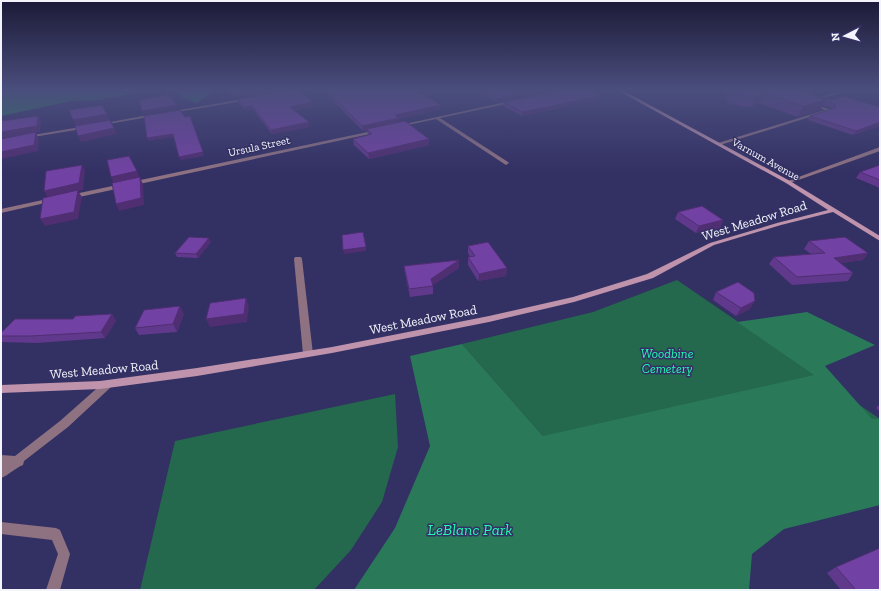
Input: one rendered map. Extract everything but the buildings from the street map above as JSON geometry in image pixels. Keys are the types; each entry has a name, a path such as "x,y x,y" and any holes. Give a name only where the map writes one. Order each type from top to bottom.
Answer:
{"street":[{"path":"24,138 137,118"},
{"path":"392,127 437,118 506,163"},
{"name":"Varnum Avenue","path":"670,118 788,182 880,239"},
{"path":"718,144 805,118"},
{"name":"Ursula Street","path":"63,198 384,129"},
{"path":"788,182 880,149"},
{"path":"1,211 55,200"},
{"name":"West Meadow Road","path":"1,388 13,389 107,384 197,372 308,354 489,319 574,299 650,276 712,244 779,224 835,210"},
{"path":"298,259 308,354"},
{"path":"1,473 19,461 64,424 107,384"},
{"path":"1,460 19,461"},
{"path":"1,528 56,534 64,554 53,590"}],"green space":[{"name":"Woodbine Cemetery","path":"677,280 880,419 880,424 543,436 462,344 593,312"},
{"name":"LeBlanc Park","path":"807,312 875,345 825,366 872,419 880,419 880,505 784,529 752,554 749,590 354,590 395,528 430,446 410,356 462,344 543,436 814,375 737,322"},
{"path":"395,394 398,447 382,502 351,550 314,590 140,590 175,441"}]}
